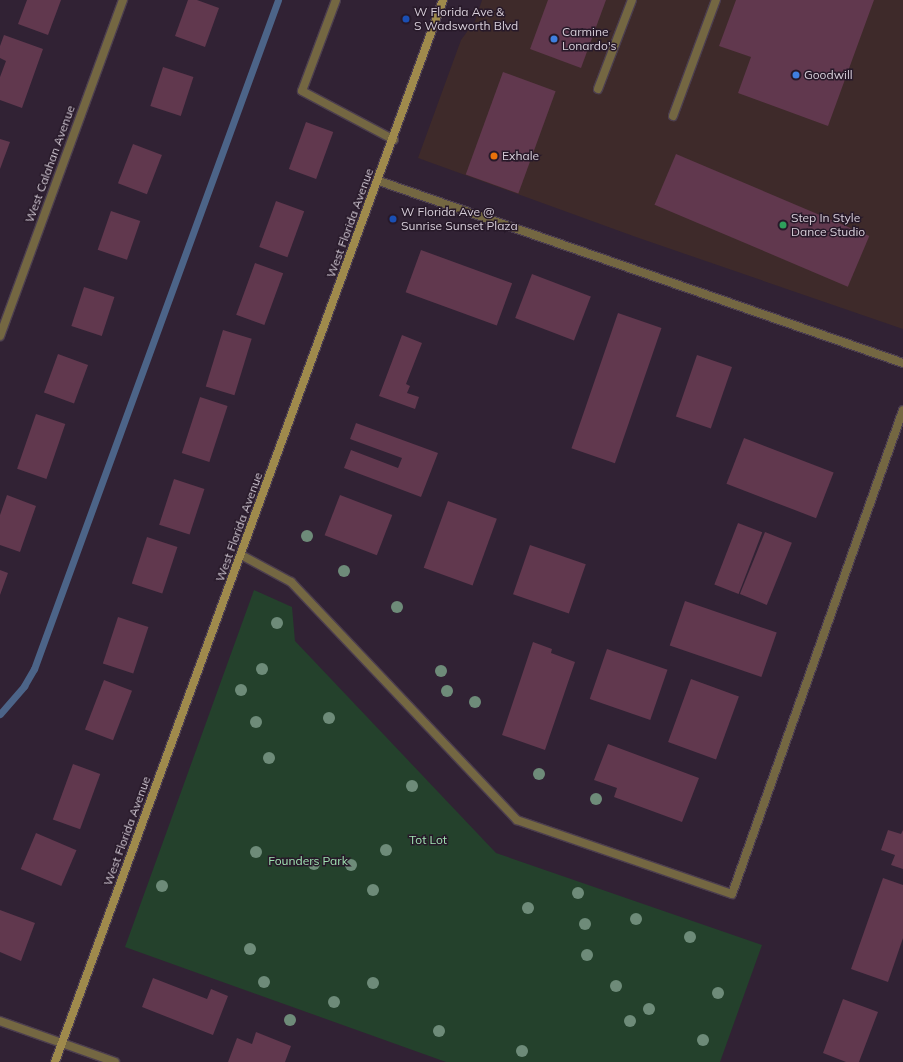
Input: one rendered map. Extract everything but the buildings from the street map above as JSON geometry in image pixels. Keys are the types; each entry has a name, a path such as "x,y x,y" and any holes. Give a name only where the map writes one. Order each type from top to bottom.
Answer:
{"street":[{"name":"West Calahan Avenue","path":"0,336 123,0"},
{"path":"336,0 302,91 394,140"},
{"name":"West Florida Avenue","path":"55,1062 394,140 443,0"},
{"path":"598,89 632,0"},
{"path":"673,116 716,0"},
{"path":"379,181 903,363"},
{"path":"241,555 292,582 517,820 732,894 903,410"},
{"path":"0,1021 115,1062"}],"shaded area":[{"path":"482,0 903,0 903,329 636,237 418,158 461,40 475,21"}],"green space":[{"name":"Founders Park","path":"254,590 292,607 295,641 496,853 762,945 720,1062 446,1062 125,947"}],"waterway":[{"path":"0,714 24,686 34,669 278,0"}],"place":[{"name":"W Florida Ave & S Wadsworth Blvd","path":"406,19"},
{"name":"Carmine Lonardo's","path":"554,39"},
{"name":"Goodwill","path":"796,75"},
{"name":"Exhale","path":"494,156"},
{"name":"W Florida Ave @ Sunrise Sunset Plaza","path":"393,219"},
{"name":"Step In Style Dance Studio","path":"783,225"}],"park label":[{"name":"Tot Lot","path":"428,840"}]}
